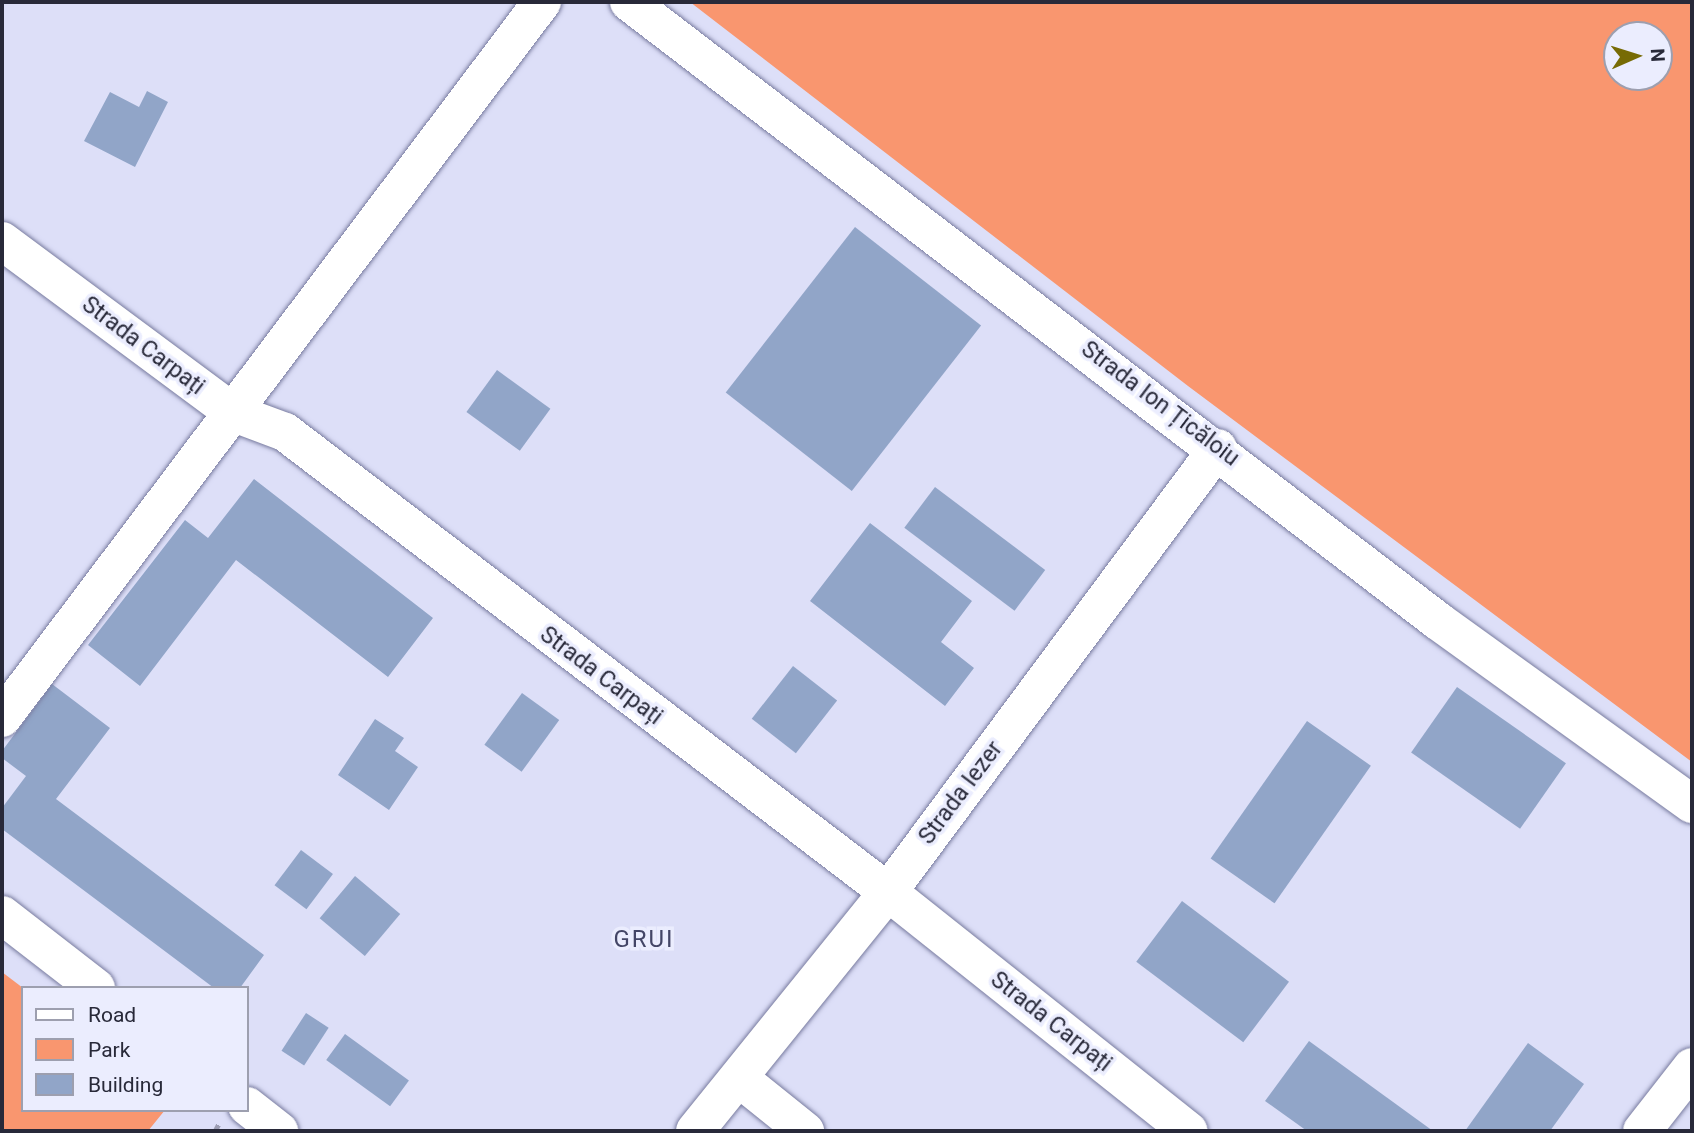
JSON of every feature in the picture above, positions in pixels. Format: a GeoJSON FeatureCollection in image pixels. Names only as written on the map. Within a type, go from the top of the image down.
{"type":"FeatureCollection","features":[{"type":"Feature","properties":{"kind":"street"},"geometry":{"type":"LineString","coordinates":[[2,718],[542,2]]}},
{"type":"Feature","properties":{"kind":"street","name":"Strada Ion Țicăloiu"},"geometry":{"type":"LineString","coordinates":[[629,2],[1218,448],[1438,621],[1692,804]]}},
{"type":"Feature","properties":{"kind":"street","name":"Strada Carpați"},"geometry":{"type":"LineString","coordinates":[[2,241],[234,413],[285,432],[888,892],[1189,1131]]}},
{"type":"Feature","properties":{"kind":"street","name":"Strada Iezer"},"geometry":{"type":"LineString","coordinates":[[695,1131],[888,892],[1218,448]]}},
{"type":"Feature","properties":{"kind":"street"},"geometry":{"type":"LineString","coordinates":[[2,915],[93,986]]}},
{"type":"Feature","properties":{"kind":"street"},"geometry":{"type":"LineString","coordinates":[[1642,1131],[1692,1066]]}},
{"type":"Feature","properties":{"kind":"street"},"geometry":{"type":"LineString","coordinates":[[739,1077],[805,1131]]}},
{"type":"Feature","properties":{"kind":"street"},"geometry":{"type":"LineString","coordinates":[[248,1107],[278,1131]]}},
{"type":"Feature","properties":{"kind":"green space"},"geometry":{"type":"Polygon","coordinates":[[[690,2],[1692,2],[1692,762],[1188,386],[690,2]]]}},
{"type":"Feature","properties":{"kind":"green space"},"geometry":{"type":"Polygon","coordinates":[[[2,972],[21,986],[21,1112],[163,1112],[148,1131],[2,1131],[2,972]]]}},
{"type":"Feature","properties":{"kind":"building"},"geometry":{"type":"Polygon","coordinates":[[[147,91],[168,102],[135,167],[84,141],[110,92],[139,107],[147,91]]]}},
{"type":"Feature","properties":{"kind":"building"},"geometry":{"type":"Polygon","coordinates":[[[855,227],[981,326],[852,491],[726,392],[855,227]]]}},
{"type":"Feature","properties":{"kind":"building"},"geometry":{"type":"Polygon","coordinates":[[[497,370],[550,409],[520,451],[466,412],[497,370]]]}},
{"type":"Feature","properties":{"kind":"building"},"geometry":{"type":"Polygon","coordinates":[[[254,479],[433,618],[388,677],[236,560],[140,686],[88,645],[185,520],[208,538],[254,479]]]}},
{"type":"Feature","properties":{"kind":"building"},"geometry":{"type":"Polygon","coordinates":[[[935,487],[1045,570],[1015,611],[904,528],[935,487]]]}},
{"type":"Feature","properties":{"kind":"building"},"geometry":{"type":"Polygon","coordinates":[[[870,523],[972,601],[941,642],[974,668],[945,706],[810,601],[870,523]]]}},
{"type":"Feature","properties":{"kind":"building"},"geometry":{"type":"Polygon","coordinates":[[[793,666],[837,700],[796,753],[752,719],[793,666]]]}},
{"type":"Feature","properties":{"kind":"building"},"geometry":{"type":"Polygon","coordinates":[[[52,684],[110,728],[56,799],[264,955],[241,986],[211,986],[2,829],[2,808],[26,776],[2,758],[2,751],[52,684]]]}},
{"type":"Feature","properties":{"kind":"building"},"geometry":{"type":"Polygon","coordinates":[[[1457,687],[1566,763],[1520,829],[1411,753],[1457,687]]]}},
{"type":"Feature","properties":{"kind":"building"},"geometry":{"type":"Polygon","coordinates":[[[522,693],[559,720],[522,772],[484,745],[522,693]]]}},
{"type":"Feature","properties":{"kind":"building"},"geometry":{"type":"Polygon","coordinates":[[[375,719],[404,738],[395,751],[418,767],[389,810],[338,775],[375,719]]]}},
{"type":"Feature","properties":{"kind":"building"},"geometry":{"type":"Polygon","coordinates":[[[1307,721],[1371,766],[1275,903],[1211,859],[1307,721]]]}},
{"type":"Feature","properties":{"kind":"building"},"geometry":{"type":"Polygon","coordinates":[[[301,850],[333,874],[306,909],[275,885],[301,850]]]}},
{"type":"Feature","properties":{"kind":"building"},"geometry":{"type":"Polygon","coordinates":[[[355,876],[400,914],[365,956],[320,918],[355,876]]]}},
{"type":"Feature","properties":{"kind":"building"},"geometry":{"type":"Polygon","coordinates":[[[1182,901],[1289,982],[1243,1042],[1136,962],[1182,901]]]}},
{"type":"Feature","properties":{"kind":"building"},"geometry":{"type":"Polygon","coordinates":[[[306,1013],[329,1028],[304,1065],[281,1051],[306,1013]]]}},
{"type":"Feature","properties":{"kind":"building"},"geometry":{"type":"Polygon","coordinates":[[[345,1034],[409,1080],[390,1106],[326,1060],[345,1034]]]}},
{"type":"Feature","properties":{"kind":"building"},"geometry":{"type":"Polygon","coordinates":[[[1309,1041],[1433,1131],[1307,1131],[1265,1101],[1309,1041]]]}},
{"type":"Feature","properties":{"kind":"building"},"geometry":{"type":"Polygon","coordinates":[[[1528,1043],[1584,1084],[1550,1131],[1465,1131],[1528,1043]]]}},
{"type":"Feature","properties":{"kind":"district","name":"GRUI"},"geometry":{"type":"Point","coordinates":[644,940]}}]}
